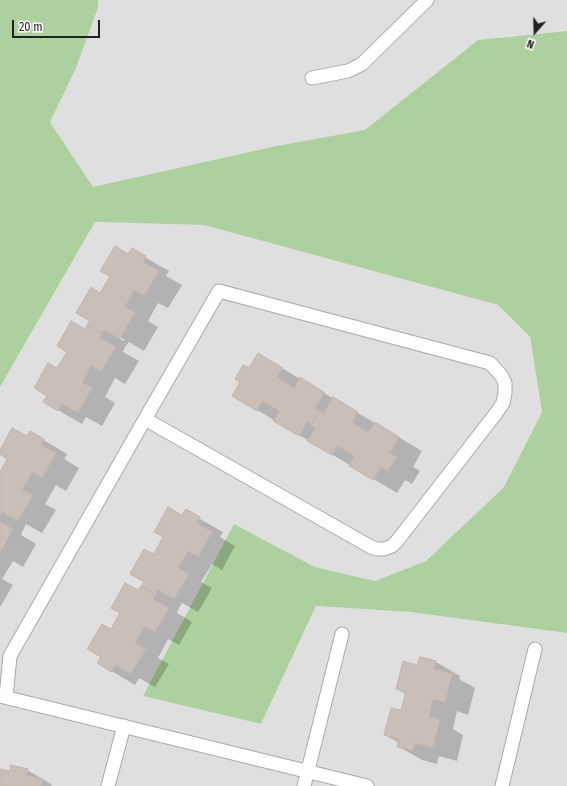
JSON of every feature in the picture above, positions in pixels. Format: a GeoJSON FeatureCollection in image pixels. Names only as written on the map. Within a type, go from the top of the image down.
{"type":"FeatureCollection","features":[{"type":"Feature","properties":{"kind":"lane"},"geometry":{"type":"LineString","coordinates":[[312,78],[348,71],[362,64],[427,0]]}},
{"type":"Feature","properties":{"kind":"lane"},"geometry":{"type":"LineString","coordinates":[[145,419],[371,547],[384,549],[392,546],[397,541],[503,404],[505,383],[502,375],[490,363],[219,291],[145,419],[10,656],[3,696],[367,786]]}},
{"type":"Feature","properties":{"kind":"lane"},"geometry":{"type":"LineString","coordinates":[[304,786],[342,634]]}},
{"type":"Feature","properties":{"kind":"lane"},"geometry":{"type":"LineString","coordinates":[[502,786],[535,649]]}},
{"type":"Feature","properties":{"kind":"lane"},"geometry":{"type":"LineString","coordinates":[[108,786],[124,726]]}},
{"type":"Feature","properties":{"kind":"shaded area"},"geometry":{"type":"Polygon","coordinates":[[[98,0],[567,0],[567,31],[478,40],[366,130],[276,146],[93,188],[50,122],[76,68],[98,8],[98,0]]]}},
{"type":"Feature","properties":{"kind":"shaded area"},"geometry":{"type":"Polygon","coordinates":[[[95,222],[204,225],[498,305],[530,337],[542,412],[504,487],[426,561],[375,581],[315,567],[234,524],[143,696],[261,724],[316,606],[410,612],[567,633],[567,786],[0,786],[0,387],[95,222]]]}},
{"type":"Feature","properties":{"kind":"green space"},"geometry":{"type":"Polygon","coordinates":[[[0,0],[98,0],[98,8],[76,68],[50,122],[93,187],[276,146],[365,130],[478,40],[567,31],[567,633],[410,612],[316,606],[261,724],[143,696],[234,524],[315,567],[375,581],[426,561],[504,487],[542,412],[530,337],[498,305],[204,225],[95,222],[0,387],[0,0]]]}},
{"type":"Feature","properties":{"kind":"building"},"geometry":{"type":"Polygon","coordinates":[[[115,246],[128,254],[132,248],[146,256],[143,262],[159,271],[144,296],[134,290],[125,307],[135,313],[120,338],[104,329],[102,333],[87,325],[90,321],[76,313],[91,287],[100,293],[110,276],[100,271],[115,246]]]}},
{"type":"Feature","properties":{"kind":"building"},"geometry":{"type":"Polygon","coordinates":[[[71,321],[85,329],[87,325],[102,333],[100,338],[116,347],[101,371],[91,366],[82,382],[92,388],[78,413],[62,404],[58,411],[43,402],[47,396],[34,388],[48,363],[57,368],[67,352],[57,346],[71,321]]]}},
{"type":"Feature","properties":{"kind":"building"},"geometry":{"type":"Polygon","coordinates":[[[258,353],[283,368],[277,377],[294,388],[300,377],[325,393],[315,408],[320,411],[311,425],[307,422],[299,436],[273,421],[279,411],[262,401],[257,411],[232,396],[240,382],[235,379],[243,365],[249,368],[258,353]]]}},
{"type":"Feature","properties":{"kind":"building"},"geometry":{"type":"Polygon","coordinates":[[[333,397],[358,412],[352,422],[368,432],[375,422],[399,437],[390,453],[397,457],[388,471],[381,467],[373,480],[349,466],[354,456],[338,446],[332,455],[307,441],[315,428],[311,425],[320,411],[324,413],[333,397]]]}},
{"type":"Feature","properties":{"kind":"building"},"geometry":{"type":"Polygon","coordinates":[[[12,428],[27,436],[30,431],[44,439],[41,445],[56,453],[42,478],[32,472],[22,490],[33,495],[18,521],[2,512],[0,516],[0,472],[7,459],[0,454],[0,450],[12,428]]]}},
{"type":"Feature","properties":{"kind":"building"},"geometry":{"type":"Polygon","coordinates":[[[168,507],[182,515],[186,509],[200,517],[197,523],[212,532],[198,557],[188,551],[178,568],[189,574],[174,599],[158,590],[155,595],[141,586],[144,582],[130,574],[144,549],[154,554],[163,537],[154,532],[168,507]]]}},
{"type":"Feature","properties":{"kind":"building"},"geometry":{"type":"Polygon","coordinates":[[[0,522],[13,529],[0,553],[0,522]]]}},
{"type":"Feature","properties":{"kind":"building"},"geometry":{"type":"Polygon","coordinates":[[[125,583],[138,590],[141,586],[155,595],[153,599],[169,608],[155,632],[144,627],[135,643],[146,649],[131,674],[115,665],[111,672],[97,663],[101,657],[87,649],[102,624],[111,629],[120,613],[111,608],[125,583]]]}},
{"type":"Feature","properties":{"kind":"building"},"geometry":{"type":"Polygon","coordinates":[[[420,657],[436,661],[434,669],[452,674],[445,702],[433,699],[429,717],[440,720],[433,748],[415,743],[413,751],[397,747],[399,739],[384,735],[391,708],[401,710],[406,692],[396,689],[403,661],[417,665],[420,657]]]}},
{"type":"Feature","properties":{"kind":"building"},"geometry":{"type":"Polygon","coordinates":[[[11,765],[28,769],[26,775],[43,779],[41,786],[0,786],[0,769],[10,771],[11,765]]]}}]}
